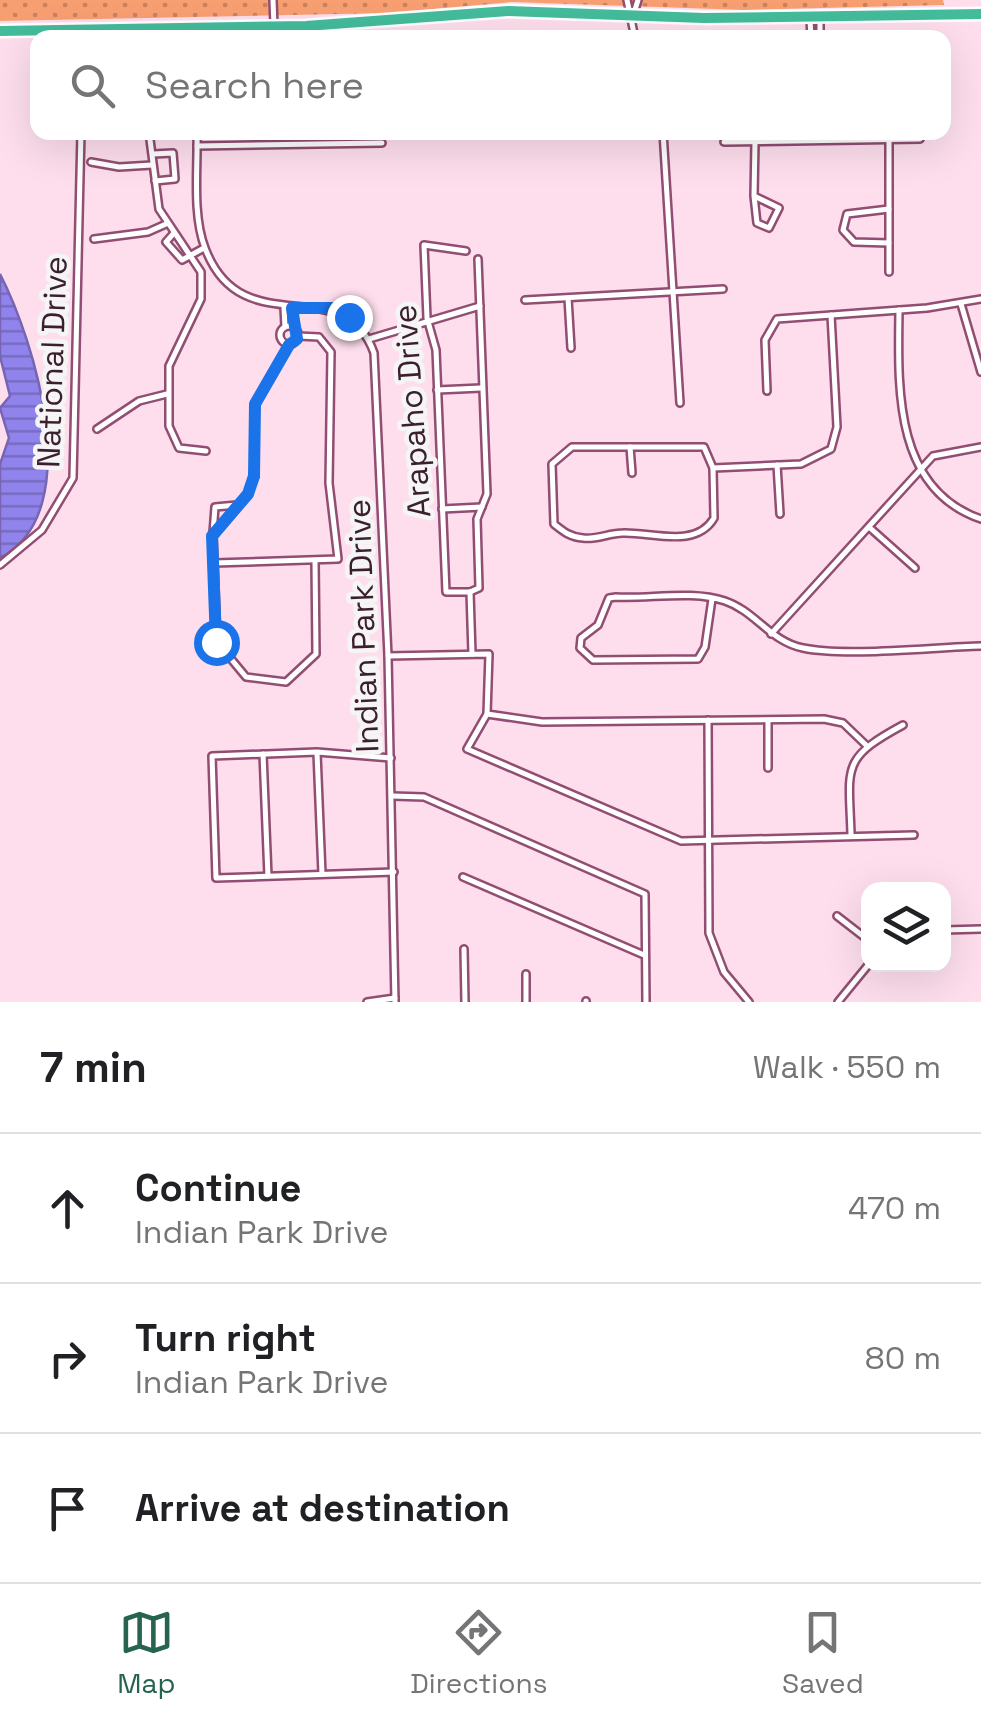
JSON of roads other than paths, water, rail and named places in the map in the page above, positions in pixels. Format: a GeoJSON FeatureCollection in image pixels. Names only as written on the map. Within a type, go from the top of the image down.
{"type":"FeatureCollection","features":[{"type":"Feature","properties":{"kind":"highway"},"geometry":{"type":"LineString","coordinates":[[327,30],[508,11],[633,16],[981,14]]}},
{"type":"Feature","properties":{"kind":"highway"},"geometry":{"type":"LineString","coordinates":[[219,30],[274,26],[297,30]]}},
{"type":"Feature","properties":{"kind":"highway"},"geometry":{"type":"LineString","coordinates":[[0,31],[30,32]]}},
{"type":"Feature","properties":{"kind":"street"},"geometry":{"type":"LineString","coordinates":[[273,0],[274,26]]}},
{"type":"Feature","properties":{"kind":"street"},"geometry":{"type":"LineString","coordinates":[[627,0],[634,30]]}},
{"type":"Feature","properties":{"kind":"street"},"geometry":{"type":"LineString","coordinates":[[633,16],[638,0]]}},
{"type":"Feature","properties":{"kind":"street"},"geometry":{"type":"LineString","coordinates":[[812,30],[815,16]]}},
{"type":"Feature","properties":{"kind":"street"},"geometry":{"type":"LineString","coordinates":[[815,16],[818,30]]}},
{"type":"Feature","properties":{"kind":"street","name":"National Drive"},"geometry":{"type":"LineString","coordinates":[[0,565],[42,530],[72,478],[81,140]]}},
{"type":"Feature","properties":{"kind":"street"},"geometry":{"type":"LineString","coordinates":[[150,140],[166,224],[201,272],[200,299],[168,366],[167,394],[174,441],[179,448],[206,451]]}},
{"type":"Feature","properties":{"kind":"street"},"geometry":{"type":"LineString","coordinates":[[197,140],[204,248],[239,293],[284,308],[332,308],[354,320],[369,339],[427,318],[480,306]]}},
{"type":"Feature","properties":{"kind":"street"},"geometry":{"type":"LineString","coordinates":[[312,140],[312,144]]}},
{"type":"Feature","properties":{"kind":"street"},"geometry":{"type":"LineString","coordinates":[[664,140],[680,403]]}},
{"type":"Feature","properties":{"kind":"street"},"geometry":{"type":"LineString","coordinates":[[724,142],[832,140]]}},
{"type":"Feature","properties":{"kind":"street"},"geometry":{"type":"LineString","coordinates":[[889,140],[889,272]]}},
{"type":"Feature","properties":{"kind":"street"},"geometry":{"type":"LineString","coordinates":[[754,196],[779,208],[769,228],[757,223],[754,196],[755,142]]}},
{"type":"Feature","properties":{"kind":"street"},"geometry":{"type":"LineString","coordinates":[[197,146],[382,143]]}},
{"type":"Feature","properties":{"kind":"street"},"geometry":{"type":"LineString","coordinates":[[152,154],[173,153],[174,179],[155,181]]}},
{"type":"Feature","properties":{"kind":"street"},"geometry":{"type":"LineString","coordinates":[[91,162],[119,167],[153,165]]}},
{"type":"Feature","properties":{"kind":"street"},"geometry":{"type":"LineString","coordinates":[[889,210],[853,210],[847,214],[844,230],[854,242],[889,243]]}},
{"type":"Feature","properties":{"kind":"street"},"geometry":{"type":"LineString","coordinates":[[94,239],[148,232],[166,224]]}},
{"type":"Feature","properties":{"kind":"street"},"geometry":{"type":"LineString","coordinates":[[174,233],[166,242],[182,260],[204,248]]}},
{"type":"Feature","properties":{"kind":"street","name":"Arapaho Drive"},"geometry":{"type":"LineString","coordinates":[[466,251],[424,246],[427,318],[436,350],[446,592],[470,592]]}},
{"type":"Feature","properties":{"kind":"street"},"geometry":{"type":"LineString","coordinates":[[472,654],[470,592],[479,588],[477,519],[487,494],[478,260]]}},
{"type":"Feature","properties":{"kind":"street"},"geometry":{"type":"LineString","coordinates":[[525,300],[723,289]]}},
{"type":"Feature","properties":{"kind":"street"},"geometry":{"type":"LineString","coordinates":[[568,298],[571,348]]}},
{"type":"Feature","properties":{"kind":"street"},"geometry":{"type":"LineString","coordinates":[[767,390],[768,329],[777,320],[981,299]]}},
{"type":"Feature","properties":{"kind":"street"},"geometry":{"type":"LineString","coordinates":[[961,304],[981,372]]}},
{"type":"Feature","properties":{"kind":"street"},"geometry":{"type":"LineString","coordinates":[[212,536],[238,505],[254,476],[255,404],[298,336],[289,327],[284,308]]}},
{"type":"Feature","properties":{"kind":"street"},"geometry":{"type":"LineString","coordinates":[[289,345],[280,339],[289,327],[292,308]]}},
{"type":"Feature","properties":{"kind":"street"},"geometry":{"type":"LineString","coordinates":[[899,310],[903,428],[920,468],[942,497],[981,520]]}},
{"type":"Feature","properties":{"kind":"street"},"geometry":{"type":"LineString","coordinates":[[713,468],[813,462],[831,449],[836,439],[831,315]]}},
{"type":"Feature","properties":{"kind":"street","name":"Indian Park Drive"},"geometry":{"type":"LineString","coordinates":[[214,564],[338,559],[329,483],[331,352],[318,337],[298,336]]}},
{"type":"Feature","properties":{"kind":"street","name":"Indian Park Drive"},"geometry":{"type":"LineString","coordinates":[[369,339],[374,353],[388,656],[395,1000]]}},
{"type":"Feature","properties":{"kind":"street"},"geometry":{"type":"LineString","coordinates":[[437,390],[481,388]]}},
{"type":"Feature","properties":{"kind":"street"},"geometry":{"type":"LineString","coordinates":[[97,429],[139,401],[167,394]]}},
{"type":"Feature","properties":{"kind":"street"},"geometry":{"type":"LineString","coordinates":[[630,447],[632,474]]}},
{"type":"Feature","properties":{"kind":"street"},"geometry":{"type":"LineString","coordinates":[[630,447],[704,448],[713,468],[714,518],[696,534],[627,532],[587,539],[568,535],[554,524],[550,483],[552,464],[559,454],[572,448],[630,447]]}},
{"type":"Feature","properties":{"kind":"street"},"geometry":{"type":"LineString","coordinates":[[771,634],[920,468],[946,450],[981,447]]}},
{"type":"Feature","properties":{"kind":"street"},"geometry":{"type":"LineString","coordinates":[[776,465],[780,514]]}},
{"type":"Feature","properties":{"kind":"street"},"geometry":{"type":"LineString","coordinates":[[212,536],[215,507],[238,505]]}},
{"type":"Feature","properties":{"kind":"street"},"geometry":{"type":"LineString","coordinates":[[442,509],[482,507]]}},
{"type":"Feature","properties":{"kind":"street"},"geometry":{"type":"LineString","coordinates":[[868,527],[915,568]]}},
{"type":"Feature","properties":{"kind":"street","name":"Indian Park Drive"},"geometry":{"type":"LineString","coordinates":[[212,536],[216,642],[246,677],[274,683],[294,678],[316,654],[314,561]]}},
{"type":"Feature","properties":{"kind":"street"},"geometry":{"type":"LineString","coordinates":[[712,599],[705,647],[698,659],[593,660],[585,658],[580,648],[581,638],[598,625],[609,598],[712,599],[735,606],[771,634],[808,650],[981,646]]}},
{"type":"Feature","properties":{"kind":"street"},"geometry":{"type":"LineString","coordinates":[[388,656],[489,654],[487,714],[467,749],[670,838],[709,843],[852,834],[914,835]]}},
{"type":"Feature","properties":{"kind":"street"},"geometry":{"type":"LineString","coordinates":[[487,714],[542,722],[842,723],[866,745]]}},
{"type":"Feature","properties":{"kind":"street"},"geometry":{"type":"LineString","coordinates":[[708,720],[709,933],[719,963],[740,999],[749,1002]]}},
{"type":"Feature","properties":{"kind":"street"},"geometry":{"type":"LineString","coordinates":[[768,720],[768,768]]}},
{"type":"Feature","properties":{"kind":"street"},"geometry":{"type":"LineString","coordinates":[[852,834],[850,776],[854,759],[866,745],[903,725]]}},
{"type":"Feature","properties":{"kind":"street"},"geometry":{"type":"LineString","coordinates":[[316,752],[322,874]]}},
{"type":"Feature","properties":{"kind":"street"},"geometry":{"type":"LineString","coordinates":[[390,758],[316,752],[212,756],[216,878],[394,872]]}},
{"type":"Feature","properties":{"kind":"street"},"geometry":{"type":"LineString","coordinates":[[263,754],[268,876]]}},
{"type":"Feature","properties":{"kind":"street"},"geometry":{"type":"LineString","coordinates":[[392,796],[424,796],[646,894],[646,1002]]}},
{"type":"Feature","properties":{"kind":"street"},"geometry":{"type":"LineString","coordinates":[[464,877],[645,956]]}},
{"type":"Feature","properties":{"kind":"street"},"geometry":{"type":"LineString","coordinates":[[836,916],[861,935]]}},
{"type":"Feature","properties":{"kind":"street"},"geometry":{"type":"LineString","coordinates":[[951,930],[981,930]]}},
{"type":"Feature","properties":{"kind":"street"},"geometry":{"type":"LineString","coordinates":[[464,949],[465,1002]]}},
{"type":"Feature","properties":{"kind":"street"},"geometry":{"type":"LineString","coordinates":[[838,1002],[862,972]]}},
{"type":"Feature","properties":{"kind":"street"},"geometry":{"type":"LineString","coordinates":[[526,974],[526,1002]]}},
{"type":"Feature","properties":{"kind":"street"},"geometry":{"type":"LineString","coordinates":[[368,1002],[395,1000]]}}]}
